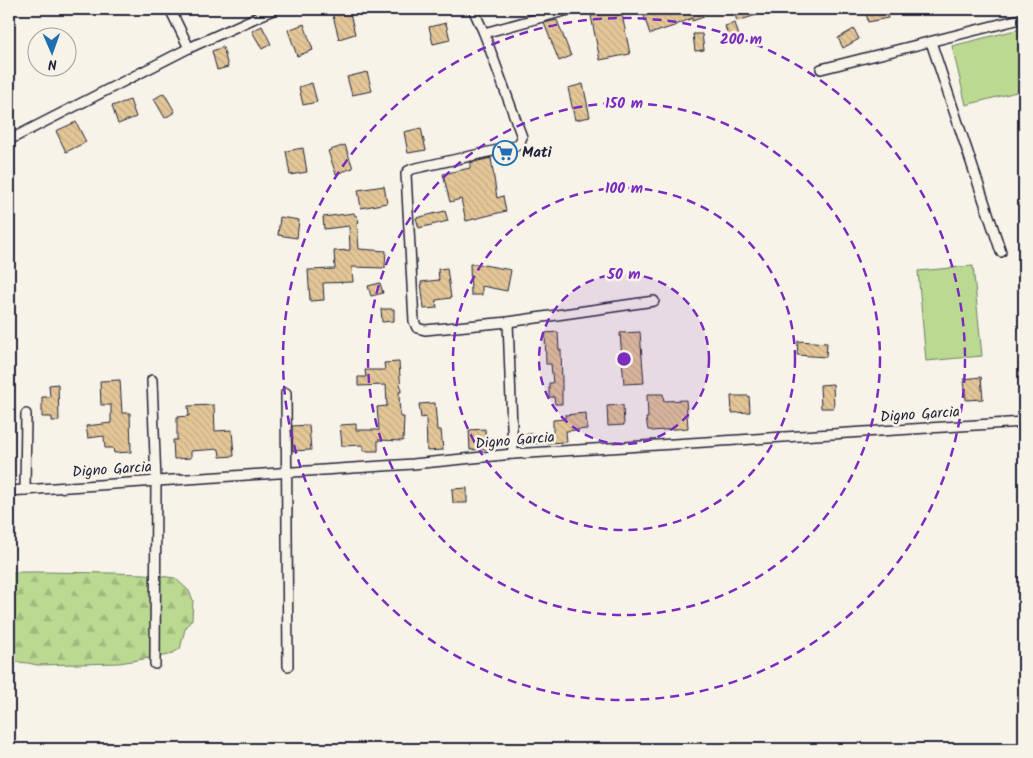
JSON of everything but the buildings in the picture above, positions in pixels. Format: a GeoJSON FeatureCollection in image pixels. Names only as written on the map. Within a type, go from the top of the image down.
{"type":"FeatureCollection","features":[{"type":"Feature","properties":{"kind":"street"},"geometry":{"type":"LineString","coordinates":[[170,9],[190,48]]}},
{"type":"Feature","properties":{"kind":"street"},"geometry":{"type":"LineString","coordinates":[[9,140],[190,48],[275,9]]}},
{"type":"Feature","properties":{"kind":"street"},"geometry":{"type":"LineString","coordinates":[[473,9],[484,33],[522,137],[516,146],[412,169],[406,174],[414,321],[417,328],[425,330],[508,322],[654,301]]}},
{"type":"Feature","properties":{"kind":"street"},"geometry":{"type":"LineString","coordinates":[[484,33],[572,9]]}},
{"type":"Feature","properties":{"kind":"street"},"geometry":{"type":"LineString","coordinates":[[821,69],[1024,18]]}},
{"type":"Feature","properties":{"kind":"street"},"geometry":{"type":"LineString","coordinates":[[931,42],[1001,252]]}},
{"type":"Feature","properties":{"kind":"street"},"geometry":{"type":"LineString","coordinates":[[508,322],[513,454]]}},
{"type":"Feature","properties":{"kind":"street"},"geometry":{"type":"LineString","coordinates":[[152,380],[156,481],[154,664]]}},
{"type":"Feature","properties":{"kind":"street"},"geometry":{"type":"LineString","coordinates":[[286,393],[288,666]]}},
{"type":"Feature","properties":{"kind":"street"},"geometry":{"type":"LineString","coordinates":[[26,414],[26,490]]}},
{"type":"Feature","properties":{"kind":"street","name":"Digno Garcia"},"geometry":{"type":"LineString","coordinates":[[9,491],[413,464],[513,454],[1024,422]]}},
{"type":"Feature","properties":{"kind":"green space"},"geometry":{"type":"Polygon","coordinates":[[[1024,28],[1024,90],[966,105],[952,46],[1024,28]]]}},
{"type":"Feature","properties":{"kind":"green space"},"geometry":{"type":"Polygon","coordinates":[[[973,266],[982,356],[926,361],[918,271],[973,266]]]}},
{"type":"Feature","properties":{"kind":"green space"},"geometry":{"type":"Polygon","coordinates":[[[9,572],[144,574],[175,578],[189,591],[193,600],[192,619],[185,629],[180,649],[169,655],[119,663],[37,665],[9,661],[9,572]]]}},
{"type":"Feature","properties":{"kind":"place","name":"Mati"},"geometry":{"type":"Point","coordinates":[505,153]}}]}
